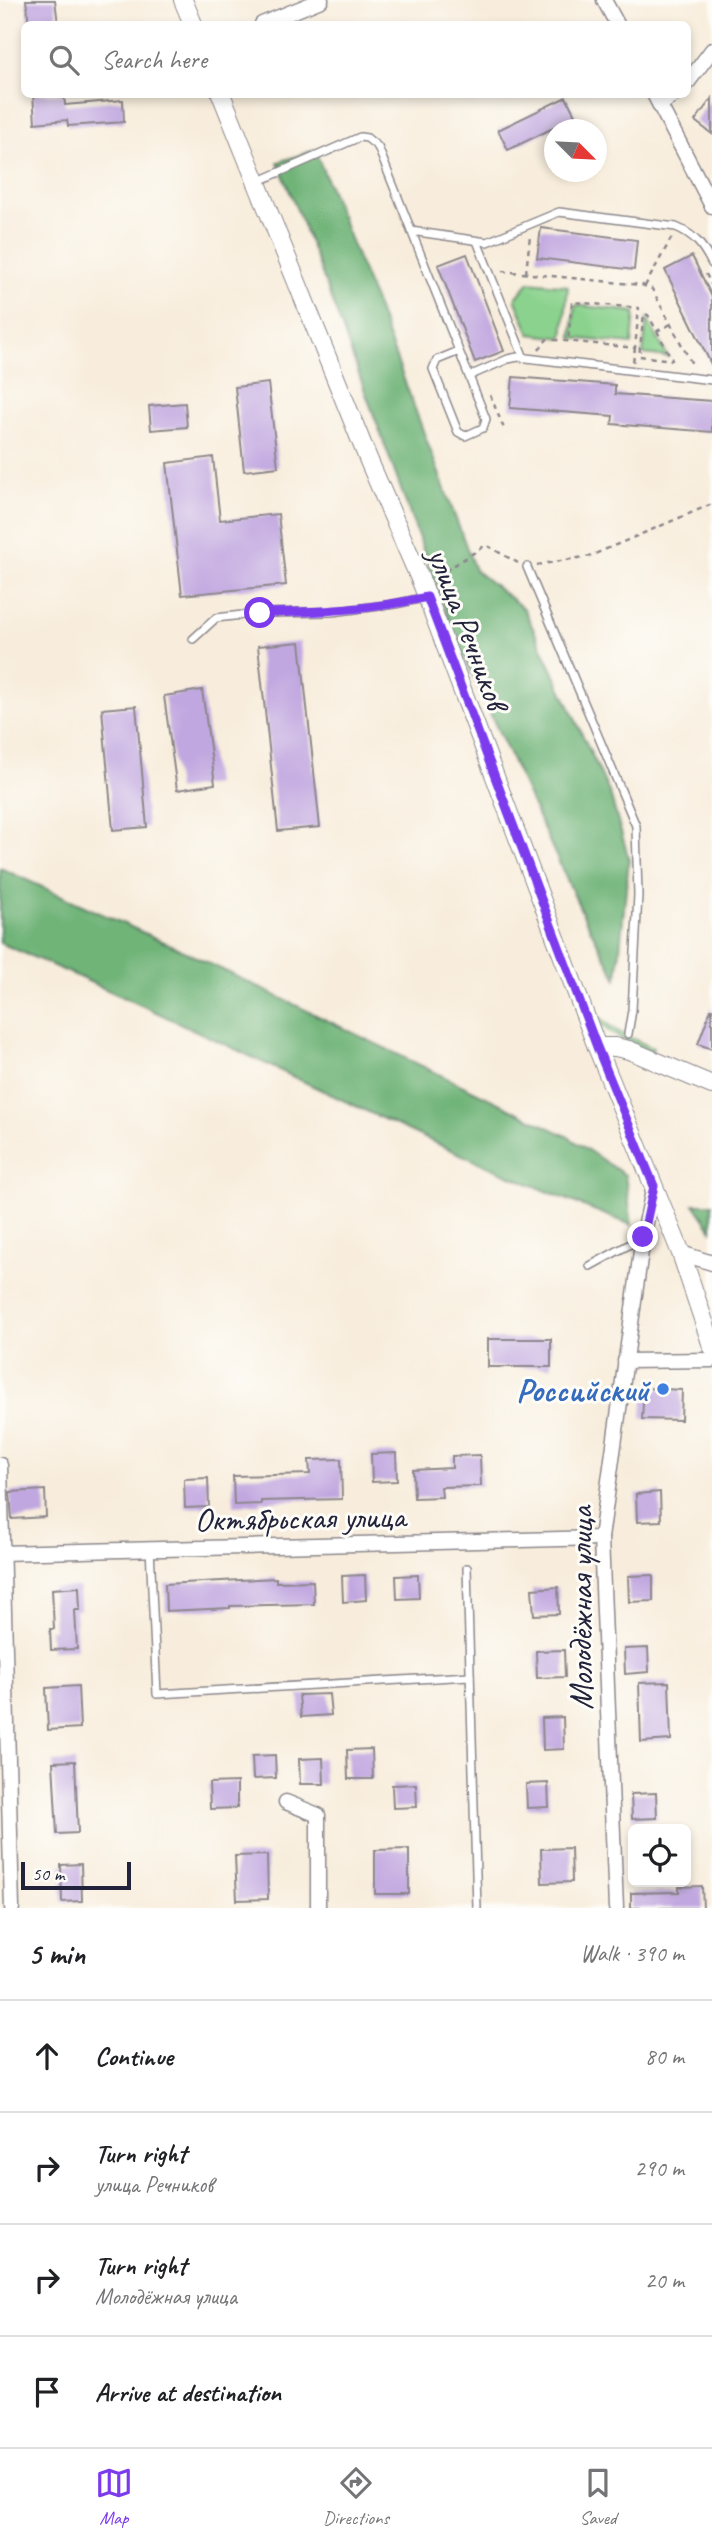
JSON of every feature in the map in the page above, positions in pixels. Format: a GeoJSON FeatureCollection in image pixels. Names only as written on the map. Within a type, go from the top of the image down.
{"type":"FeatureCollection","features":[{"type":"Feature","properties":{"kind":"street"},"geometry":{"type":"LineString","coordinates":[[183,0],[192,21]]}},
{"type":"Feature","properties":{"kind":"street"},"geometry":{"type":"LineString","coordinates":[[269,21],[321,0]]}},
{"type":"Feature","properties":{"kind":"street"},"geometry":{"type":"LineString","coordinates":[[604,0],[615,21]]}},
{"type":"Feature","properties":{"kind":"street"},"geometry":{"type":"LineString","coordinates":[[691,78],[712,50]]}},
{"type":"Feature","properties":{"kind":"street","name":"улица Речников"},"geometry":{"type":"LineString","coordinates":[[223,98],[369,461],[425,591],[597,1047],[681,1253],[712,1346]]}},
{"type":"Feature","properties":{"kind":"street"},"geometry":{"type":"LineString","coordinates":[[657,100],[706,179],[712,206]]}},
{"type":"Feature","properties":{"kind":"street"},"geometry":{"type":"LineString","coordinates":[[597,1047],[629,1050],[712,1085]]}},
{"type":"Feature","properties":{"kind":"street","name":"Молодёжная улица"},"geometry":{"type":"LineString","coordinates":[[616,1908],[601,1538],[643,1237],[654,1186]]}},
{"type":"Feature","properties":{"kind":"street"},"geometry":{"type":"LineString","coordinates":[[681,1253],[712,1262]]}},
{"type":"Feature","properties":{"kind":"street"},"geometry":{"type":"LineString","coordinates":[[625,1360],[712,1360]]}},
{"type":"Feature","properties":{"kind":"street"},"geometry":{"type":"LineString","coordinates":[[0,1465],[12,1908]]}},
{"type":"Feature","properties":{"kind":"street","name":"Октябрьская улица"},"geometry":{"type":"LineString","coordinates":[[1,1553],[601,1538]]}},
{"type":"Feature","properties":{"kind":"street"},"geometry":{"type":"LineString","coordinates":[[286,1802],[318,1815],[318,1908]]}},
{"type":"Feature","properties":{"kind":"lane"},"geometry":{"type":"LineString","coordinates":[[257,182],[360,137],[367,138],[378,147],[411,231],[459,351],[469,376],[486,419],[484,428],[466,436],[458,432],[433,369],[437,359],[459,351]]}},
{"type":"Feature","properties":{"kind":"lane"},"geometry":{"type":"LineString","coordinates":[[411,231],[487,242],[559,212],[676,227],[698,240],[712,264]]}},
{"type":"Feature","properties":{"kind":"lane"},"geometry":{"type":"LineString","coordinates":[[477,241],[524,358]]}},
{"type":"Feature","properties":{"kind":"lane"},"geometry":{"type":"LineString","coordinates":[[469,376],[508,359],[524,358],[712,380]]}},
{"type":"Feature","properties":{"kind":"lane"},"geometry":{"type":"LineString","coordinates":[[527,568],[636,826],[638,895],[632,1010],[628,1034]]}},
{"type":"Feature","properties":{"kind":"lane"},"geometry":{"type":"LineString","coordinates":[[193,639],[216,618],[260,613],[332,612],[396,604],[425,591]]}},
{"type":"Feature","properties":{"kind":"lane"},"geometry":{"type":"LineString","coordinates":[[590,1266],[643,1237]]}},
{"type":"Feature","properties":{"kind":"lane"},"geometry":{"type":"LineString","coordinates":[[150,1548],[157,1694],[470,1676]]}},
{"type":"Feature","properties":{"kind":"lane"},"geometry":{"type":"LineString","coordinates":[[467,1567],[477,1908]]}},
{"type":"Feature","properties":{"kind":"path"},"geometry":{"type":"LineString","coordinates":[[526,273],[530,230]]}},
{"type":"Feature","properties":{"kind":"path"},"geometry":{"type":"LineString","coordinates":[[645,286],[674,234],[667,231]]}},
{"type":"Feature","properties":{"kind":"path"},"geometry":{"type":"LineString","coordinates":[[488,269],[645,286],[652,289],[699,378]]}},
{"type":"Feature","properties":{"kind":"path"},"geometry":{"type":"LineString","coordinates":[[706,274],[712,286]]}},
{"type":"Feature","properties":{"kind":"path"},"geometry":{"type":"LineString","coordinates":[[533,359],[547,339],[635,348],[639,308],[572,302],[568,341]]}},
{"type":"Feature","properties":{"kind":"path"},"geometry":{"type":"LineString","coordinates":[[644,314],[648,315],[657,331],[671,360],[636,356],[644,314]]}},
{"type":"Feature","properties":{"kind":"path"},"geometry":{"type":"LineString","coordinates":[[657,331],[671,324]]}},
{"type":"Feature","properties":{"kind":"path"},"geometry":{"type":"LineString","coordinates":[[487,388],[505,430]]}},
{"type":"Feature","properties":{"kind":"path"},"geometry":{"type":"LineString","coordinates":[[425,591],[486,545],[527,568],[590,556],[712,504]]}},
{"type":"Feature","properties":{"kind":"green space"},"geometry":{"type":"Polygon","coordinates":[[[315,150],[475,570],[524,609],[610,794],[629,859],[617,979],[586,921],[455,637],[320,268],[278,162],[315,150]]]}},
{"type":"Feature","properties":{"kind":"green space"},"geometry":{"type":"Polygon","coordinates":[[[529,282],[568,286],[563,338],[530,334],[515,299],[529,282]]]}},
{"type":"Feature","properties":{"kind":"green space"},"geometry":{"type":"Polygon","coordinates":[[[575,305],[635,312],[632,344],[572,338],[575,305]]]}},
{"type":"Feature","properties":{"kind":"green space"},"geometry":{"type":"Polygon","coordinates":[[[647,319],[668,357],[643,354],[647,319]]]}},
{"type":"Feature","properties":{"kind":"green space"},"geometry":{"type":"Polygon","coordinates":[[[0,868],[173,946],[567,1136],[625,1175],[632,1225],[393,1124],[158,1013],[0,943],[0,868]]]}},
{"type":"Feature","properties":{"kind":"green space"},"geometry":{"type":"Polygon","coordinates":[[[592,1006],[611,1027],[653,1048],[651,1052],[608,1031],[588,1008],[592,1006]]]}},
{"type":"Feature","properties":{"kind":"green space"},"geometry":{"type":"Polygon","coordinates":[[[694,1204],[712,1204],[712,1230],[694,1204]]]}},
{"type":"Feature","properties":{"kind":"building"},"geometry":{"type":"Polygon","coordinates":[[[26,0],[55,0],[58,21],[29,21],[26,0]]]}},
{"type":"Feature","properties":{"kind":"building"},"geometry":{"type":"Polygon","coordinates":[[[33,98],[64,98],[65,105],[123,100],[124,122],[68,126],[67,120],[35,123],[33,98]]]}},
{"type":"Feature","properties":{"kind":"building"},"geometry":{"type":"Polygon","coordinates":[[[566,98],[576,117],[544,119],[544,133],[508,150],[498,130],[566,98]]]}},
{"type":"Feature","properties":{"kind":"building"},"geometry":{"type":"Polygon","coordinates":[[[712,98],[712,134],[695,121],[712,98]]]}},
{"type":"Feature","properties":{"kind":"building"},"geometry":{"type":"Polygon","coordinates":[[[541,228],[637,240],[634,270],[537,258],[541,228]]]}},
{"type":"Feature","properties":{"kind":"building"},"geometry":{"type":"Polygon","coordinates":[[[467,254],[504,351],[475,362],[438,265],[467,254]]]}},
{"type":"Feature","properties":{"kind":"building"},"geometry":{"type":"Polygon","coordinates":[[[692,256],[712,297],[712,366],[665,270],[692,256]]]}},
{"type":"Feature","properties":{"kind":"building"},"geometry":{"type":"Polygon","coordinates":[[[513,377],[615,385],[615,394],[712,401],[712,432],[612,424],[613,416],[510,408],[513,377]]]}},
{"type":"Feature","properties":{"kind":"building"},"geometry":{"type":"Polygon","coordinates":[[[268,383],[278,467],[244,471],[235,387],[268,383]]]}},
{"type":"Feature","properties":{"kind":"building"},"geometry":{"type":"Polygon","coordinates":[[[185,403],[187,427],[151,430],[149,406],[185,403]]]}},
{"type":"Feature","properties":{"kind":"building"},"geometry":{"type":"Polygon","coordinates":[[[213,457],[220,520],[278,514],[286,585],[182,595],[167,463],[213,457]]]}},
{"type":"Feature","properties":{"kind":"building"},"geometry":{"type":"Polygon","coordinates":[[[300,642],[320,827],[278,831],[258,646],[300,642]]]}},
{"type":"Feature","properties":{"kind":"building"},"geometry":{"type":"Polygon","coordinates":[[[202,690],[215,784],[177,790],[164,696],[202,690]]]}},
{"type":"Feature","properties":{"kind":"building"},"geometry":{"type":"Polygon","coordinates":[[[136,706],[147,827],[113,830],[102,709],[136,706]]]}},
{"type":"Feature","properties":{"kind":"building"},"geometry":{"type":"Polygon","coordinates":[[[712,1009],[712,1049],[698,1044],[712,1009]]]}},
{"type":"Feature","properties":{"kind":"building"},"geometry":{"type":"Polygon","coordinates":[[[488,1339],[551,1339],[551,1367],[488,1367],[488,1339]]]}},
{"type":"Feature","properties":{"kind":"building"},"geometry":{"type":"Polygon","coordinates":[[[644,1388],[682,1390],[681,1420],[642,1419],[644,1388]]]}},
{"type":"Feature","properties":{"kind":"building"},"geometry":{"type":"Polygon","coordinates":[[[396,1453],[397,1481],[372,1482],[371,1454],[396,1453]]]}},
{"type":"Feature","properties":{"kind":"building"},"geometry":{"type":"Polygon","coordinates":[[[480,1455],[481,1486],[441,1487],[442,1497],[414,1498],[413,1470],[452,1468],[452,1456],[480,1455]]]}},
{"type":"Feature","properties":{"kind":"building"},"geometry":{"type":"Polygon","coordinates":[[[341,1459],[342,1499],[261,1501],[261,1504],[234,1505],[233,1476],[310,1474],[309,1460],[341,1459]]]}},
{"type":"Feature","properties":{"kind":"building"},"geometry":{"type":"Polygon","coordinates":[[[208,1478],[209,1507],[185,1508],[184,1479],[208,1478]]]}},
{"type":"Feature","properties":{"kind":"building"},"geometry":{"type":"Polygon","coordinates":[[[45,1490],[46,1517],[12,1519],[10,1492],[45,1490]]]}},
{"type":"Feature","properties":{"kind":"building"},"geometry":{"type":"Polygon","coordinates":[[[660,1492],[661,1521],[637,1522],[636,1494],[660,1492]]]}},
{"type":"Feature","properties":{"kind":"building"},"geometry":{"type":"Polygon","coordinates":[[[365,1575],[366,1600],[343,1602],[342,1576],[365,1575]]]}},
{"type":"Feature","properties":{"kind":"building"},"geometry":{"type":"Polygon","coordinates":[[[418,1575],[419,1598],[397,1599],[396,1576],[418,1575]]]}},
{"type":"Feature","properties":{"kind":"building"},"geometry":{"type":"Polygon","coordinates":[[[653,1575],[653,1601],[629,1602],[628,1576],[653,1575]]]}},
{"type":"Feature","properties":{"kind":"building"},"geometry":{"type":"Polygon","coordinates":[[[276,1578],[276,1582],[313,1581],[314,1604],[166,1611],[165,1584],[276,1578]]]}},
{"type":"Feature","properties":{"kind":"building"},"geometry":{"type":"Polygon","coordinates":[[[79,1587],[80,1610],[75,1610],[77,1649],[51,1650],[50,1629],[54,1629],[52,1589],[79,1587]]]}},
{"type":"Feature","properties":{"kind":"building"},"geometry":{"type":"Polygon","coordinates":[[[558,1587],[559,1614],[534,1615],[532,1589],[558,1587]]]}},
{"type":"Feature","properties":{"kind":"building"},"geometry":{"type":"Polygon","coordinates":[[[648,1648],[649,1672],[625,1674],[624,1649],[648,1648]]]}},
{"type":"Feature","properties":{"kind":"building"},"geometry":{"type":"Polygon","coordinates":[[[564,1650],[565,1677],[537,1678],[536,1651],[564,1650]]]}},
{"type":"Feature","properties":{"kind":"building"},"geometry":{"type":"Polygon","coordinates":[[[669,1682],[671,1740],[641,1742],[639,1683],[669,1682]]]}},
{"type":"Feature","properties":{"kind":"building"},"geometry":{"type":"Polygon","coordinates":[[[78,1686],[80,1728],[48,1730],[46,1688],[78,1686]]]}},
{"type":"Feature","properties":{"kind":"building"},"geometry":{"type":"Polygon","coordinates":[[[329,1694],[331,1715],[301,1717],[299,1695],[329,1694]]]}},
{"type":"Feature","properties":{"kind":"building"},"geometry":{"type":"Polygon","coordinates":[[[563,1717],[564,1749],[543,1750],[542,1718],[563,1717]]]}},
{"type":"Feature","properties":{"kind":"building"},"geometry":{"type":"Polygon","coordinates":[[[372,1749],[373,1779],[348,1779],[347,1750],[372,1749]]]}},
{"type":"Feature","properties":{"kind":"building"},"geometry":{"type":"Polygon","coordinates":[[[275,1755],[276,1778],[253,1779],[252,1756],[275,1755]]]}},
{"type":"Feature","properties":{"kind":"building"},"geometry":{"type":"Polygon","coordinates":[[[323,1758],[324,1784],[300,1784],[299,1759],[323,1758]]]}},
{"type":"Feature","properties":{"kind":"building"},"geometry":{"type":"Polygon","coordinates":[[[75,1761],[78,1833],[57,1834],[53,1762],[75,1761]]]}},
{"type":"Feature","properties":{"kind":"building"},"geometry":{"type":"Polygon","coordinates":[[[237,1782],[237,1808],[210,1809],[209,1783],[237,1782]]]}},
{"type":"Feature","properties":{"kind":"building"},"geometry":{"type":"Polygon","coordinates":[[[548,1783],[549,1807],[527,1808],[526,1784],[548,1783]]]}},
{"type":"Feature","properties":{"kind":"building"},"geometry":{"type":"Polygon","coordinates":[[[416,1784],[417,1807],[393,1808],[392,1785],[416,1784]]]}},
{"type":"Feature","properties":{"kind":"building"},"geometry":{"type":"Polygon","coordinates":[[[656,1793],[657,1818],[632,1819],[631,1794],[656,1793]]]}},
{"type":"Feature","properties":{"kind":"building"},"geometry":{"type":"Polygon","coordinates":[[[571,1848],[572,1882],[542,1883],[541,1849],[571,1848]]]}},
{"type":"Feature","properties":{"kind":"building"},"geometry":{"type":"Polygon","coordinates":[[[409,1849],[409,1894],[375,1894],[375,1850],[409,1849]]]}},
{"type":"Feature","properties":{"kind":"building"},"geometry":{"type":"Polygon","coordinates":[[[267,1855],[268,1899],[237,1900],[235,1856],[267,1855]]]}},
{"type":"Feature","properties":{"kind":"building"},"geometry":{"type":"Polygon","coordinates":[[[81,1864],[82,1901],[62,1902],[61,1865],[81,1864]]]}},
{"type":"Feature","properties":{"kind":"building"},"geometry":{"type":"Polygon","coordinates":[[[702,1886],[703,1908],[631,1908],[631,1893],[679,1892],[679,1887],[702,1886]]]}},
{"type":"Feature","properties":{"kind":"place","name":"Российский"},"geometry":{"type":"Point","coordinates":[663,1389]}},
{"type":"Feature","properties":{"kind":"route"},"geometry":{"type":"LineString","coordinates":[[260,613],[332,612],[427,597],[597,1047],[654,1186],[643,1237]]}}]}
